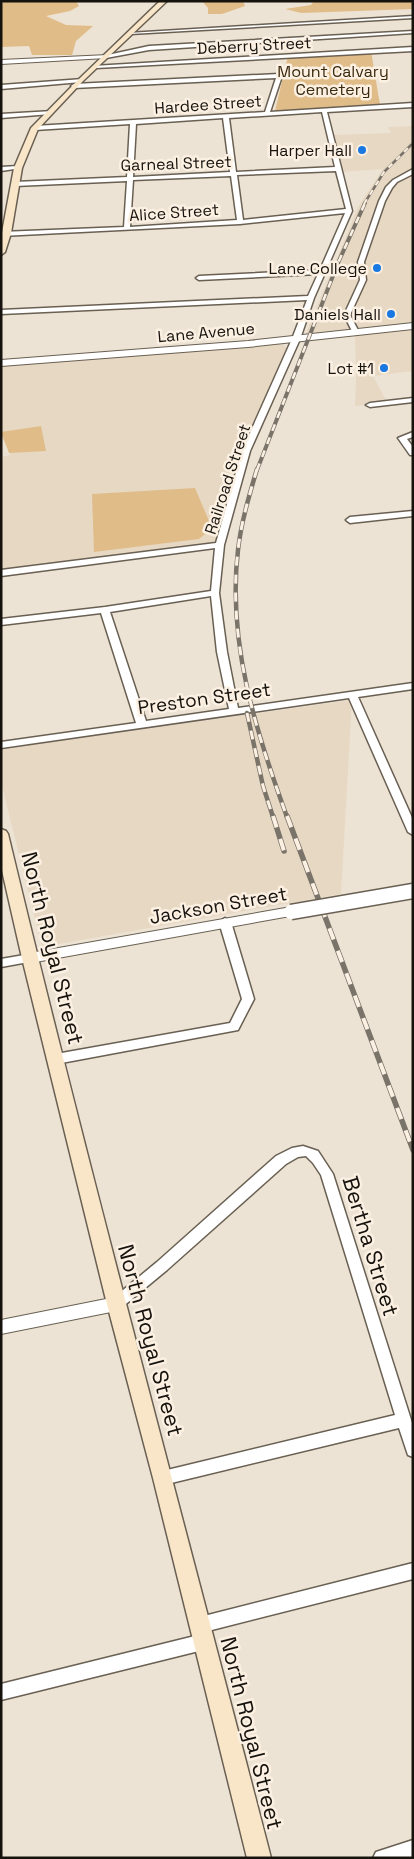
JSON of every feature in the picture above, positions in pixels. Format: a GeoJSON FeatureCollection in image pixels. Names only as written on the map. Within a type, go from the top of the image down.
{"type":"FeatureCollection","features":[{"type":"Feature","properties":{"kind":"main road"},"geometry":{"type":"LineString","coordinates":[[1,252],[18,168],[35,128],[80,80],[164,1]]}},
{"type":"Feature","properties":{"kind":"main road","name":"North Royal Street"},"geometry":{"type":"LineString","coordinates":[[1,834],[4,865],[56,1059],[116,1304],[163,1478],[259,1858]]}},
{"type":"Feature","properties":{"kind":"street"},"geometry":{"type":"LineString","coordinates":[[130,33],[413,17]]}},
{"type":"Feature","properties":{"kind":"street"},"geometry":{"type":"LineString","coordinates":[[1,62],[106,56],[149,48],[413,32]]}},
{"type":"Feature","properties":{"kind":"street","name":"Deberry Street"},"geometry":{"type":"LineString","coordinates":[[96,66],[413,49]]}},
{"type":"Feature","properties":{"kind":"street"},"geometry":{"type":"LineString","coordinates":[[74,86],[279,76],[267,114]]}},
{"type":"Feature","properties":{"kind":"street"},"geometry":{"type":"LineString","coordinates":[[1,87],[80,80]]}},
{"type":"Feature","properties":{"kind":"street","name":"Hardee Street"},"geometry":{"type":"LineString","coordinates":[[35,128],[413,105]]}},
{"type":"Feature","properties":{"kind":"street"},"geometry":{"type":"LineString","coordinates":[[324,111],[349,211]]}},
{"type":"Feature","properties":{"kind":"street"},"geometry":{"type":"LineString","coordinates":[[1,116],[51,112]]}},
{"type":"Feature","properties":{"kind":"street"},"geometry":{"type":"LineString","coordinates":[[226,117],[240,222]]}},
{"type":"Feature","properties":{"kind":"street"},"geometry":{"type":"LineString","coordinates":[[127,229],[133,123]]}},
{"type":"Feature","properties":{"kind":"street"},"geometry":{"type":"LineString","coordinates":[[1,169],[18,168]]}},
{"type":"Feature","properties":{"kind":"street","name":"Garneal Street"},"geometry":{"type":"LineString","coordinates":[[15,184],[337,169]]}},
{"type":"Feature","properties":{"kind":"street"},"geometry":{"type":"LineString","coordinates":[[355,332],[347,315],[363,280],[361,262],[375,219],[389,187],[395,181],[413,171]]}},
{"type":"Feature","properties":{"kind":"street","name":"Alice Street"},"geometry":{"type":"LineString","coordinates":[[4,234],[240,222],[349,211]]}},
{"type":"Feature","properties":{"kind":"street","name":"Railroad Street"},"geometry":{"type":"LineString","coordinates":[[234,711],[222,652],[215,593],[220,545],[246,451],[296,339],[311,298],[349,211]]}},
{"type":"Feature","properties":{"kind":"street"},"geometry":{"type":"LineString","coordinates":[[199,278],[323,272]]}},
{"type":"Feature","properties":{"kind":"street"},"geometry":{"type":"LineString","coordinates":[[1,312],[311,298]]}},
{"type":"Feature","properties":{"kind":"street","name":"Lane Avenue"},"geometry":{"type":"LineString","coordinates":[[1,363],[296,339],[413,326]]}},
{"type":"Feature","properties":{"kind":"street"},"geometry":{"type":"LineString","coordinates":[[370,405],[413,400]]}},
{"type":"Feature","properties":{"kind":"street"},"geometry":{"type":"LineString","coordinates":[[413,434],[402,438],[413,453]]}},
{"type":"Feature","properties":{"kind":"street"},"geometry":{"type":"LineString","coordinates":[[350,520],[413,514]]}},
{"type":"Feature","properties":{"kind":"street"},"geometry":{"type":"LineString","coordinates":[[1,573],[220,545]]}},
{"type":"Feature","properties":{"kind":"street"},"geometry":{"type":"LineString","coordinates":[[1,622],[105,610],[215,593]]}},
{"type":"Feature","properties":{"kind":"street"},"geometry":{"type":"LineString","coordinates":[[105,610],[142,725]]}},
{"type":"Feature","properties":{"kind":"street","name":"Preston Street"},"geometry":{"type":"LineString","coordinates":[[1,745],[413,686]]}},
{"type":"Feature","properties":{"kind":"street"},"geometry":{"type":"LineString","coordinates":[[352,694],[413,832]]}},
{"type":"Feature","properties":{"kind":"street"},"geometry":{"type":"LineString","coordinates":[[401,802],[413,800]]}},
{"type":"Feature","properties":{"kind":"street","name":"Jackson Street"},"geometry":{"type":"LineString","coordinates":[[30,958],[225,922],[413,891]]}},
{"type":"Feature","properties":{"kind":"street"},"geometry":{"type":"LineString","coordinates":[[56,1059],[234,1027],[248,999],[225,922]]}},
{"type":"Feature","properties":{"kind":"street"},"geometry":{"type":"LineString","coordinates":[[1,963],[30,958]]}},
{"type":"Feature","properties":{"kind":"street","name":"Bertha Street"},"geometry":{"type":"LineString","coordinates":[[116,1304],[162,1266],[281,1160],[294,1151],[304,1149],[314,1154],[327,1174],[402,1420],[413,1450]]}},
{"type":"Feature","properties":{"kind":"street"},"geometry":{"type":"LineString","coordinates":[[1,1327],[116,1304]]}},
{"type":"Feature","properties":{"kind":"street"},"geometry":{"type":"LineString","coordinates":[[163,1478],[402,1420]]}},
{"type":"Feature","properties":{"kind":"street"},"geometry":{"type":"LineString","coordinates":[[1,1692],[413,1571]]}},
{"type":"Feature","properties":{"kind":"street"},"geometry":{"type":"LineString","coordinates":[[382,1858],[413,1849]]}},
{"type":"Feature","properties":{"kind":"shaded area","name":"Lane College"},"geometry":{"type":"Polygon","coordinates":[[[413,126],[413,371],[373,376],[387,402],[355,406],[355,336],[352,331],[317,335],[306,333],[358,207],[383,169],[341,172],[333,135],[391,133],[388,127],[413,126]]]}},
{"type":"Feature","properties":{"kind":"shaded area"},"geometry":{"type":"Polygon","coordinates":[[[280,343],[287,349],[241,451],[217,541],[198,546],[1,570],[1,457],[11,455],[1,435],[1,366],[280,343]]]}},
{"type":"Feature","properties":{"kind":"shaded area"},"geometry":{"type":"Polygon","coordinates":[[[352,700],[341,894],[42,947],[1,782],[1,749],[352,700]]]}},
{"type":"Feature","properties":{"kind":"green space"},"geometry":{"type":"Polygon","coordinates":[[[1,1],[76,1],[79,6],[70,11],[46,16],[66,25],[93,26],[76,41],[72,55],[32,55],[29,46],[1,47],[1,1]]]}},
{"type":"Feature","properties":{"kind":"green space"},"geometry":{"type":"Polygon","coordinates":[[[202,1],[243,1],[245,6],[222,14],[208,14],[208,8],[202,1]]]}},
{"type":"Feature","properties":{"kind":"green space"},"geometry":{"type":"Polygon","coordinates":[[[314,1],[413,1],[413,9],[301,13],[285,9],[311,5],[314,1]]]}},
{"type":"Feature","properties":{"kind":"green space","name":"Mount Calvary Cemetery"},"geometry":{"type":"Polygon","coordinates":[[[371,51],[380,105],[275,111],[288,56],[371,51]]]}},
{"type":"Feature","properties":{"kind":"green space"},"geometry":{"type":"Polygon","coordinates":[[[41,426],[46,451],[9,453],[1,432],[41,426]]]}},
{"type":"Feature","properties":{"kind":"green space"},"geometry":{"type":"Polygon","coordinates":[[[195,488],[212,528],[199,539],[94,552],[92,494],[195,488]]]}},
{"type":"Feature","properties":{"kind":"railway"},"geometry":{"type":"LineString","coordinates":[[364,204],[384,172],[413,143]]}},
{"type":"Feature","properties":{"kind":"railway"},"geometry":{"type":"LineString","coordinates":[[257,470],[338,263],[365,203]]}},
{"type":"Feature","properties":{"kind":"railway"},"geometry":{"type":"LineString","coordinates":[[257,469],[239,540],[236,584],[237,619],[240,652],[255,719],[287,817]]}},
{"type":"Feature","properties":{"kind":"railway"},"geometry":{"type":"LineString","coordinates":[[247,713],[263,786],[273,817]]}},
{"type":"Feature","properties":{"kind":"railway"},"geometry":{"type":"LineString","coordinates":[[273,816],[284,851]]}},
{"type":"Feature","properties":{"kind":"railway"},"geometry":{"type":"LineString","coordinates":[[287,816],[413,1150]]}},
{"type":"Feature","properties":{"kind":"place","name":"Harper Hall"},"geometry":{"type":"Point","coordinates":[362,150]}},
{"type":"Feature","properties":{"kind":"place","name":"Lane College"},"geometry":{"type":"Point","coordinates":[377,268]}},
{"type":"Feature","properties":{"kind":"place","name":"Daniels Hall"},"geometry":{"type":"Point","coordinates":[391,314]}},
{"type":"Feature","properties":{"kind":"place","name":"Lot #1"},"geometry":{"type":"Point","coordinates":[384,368]}}]}
